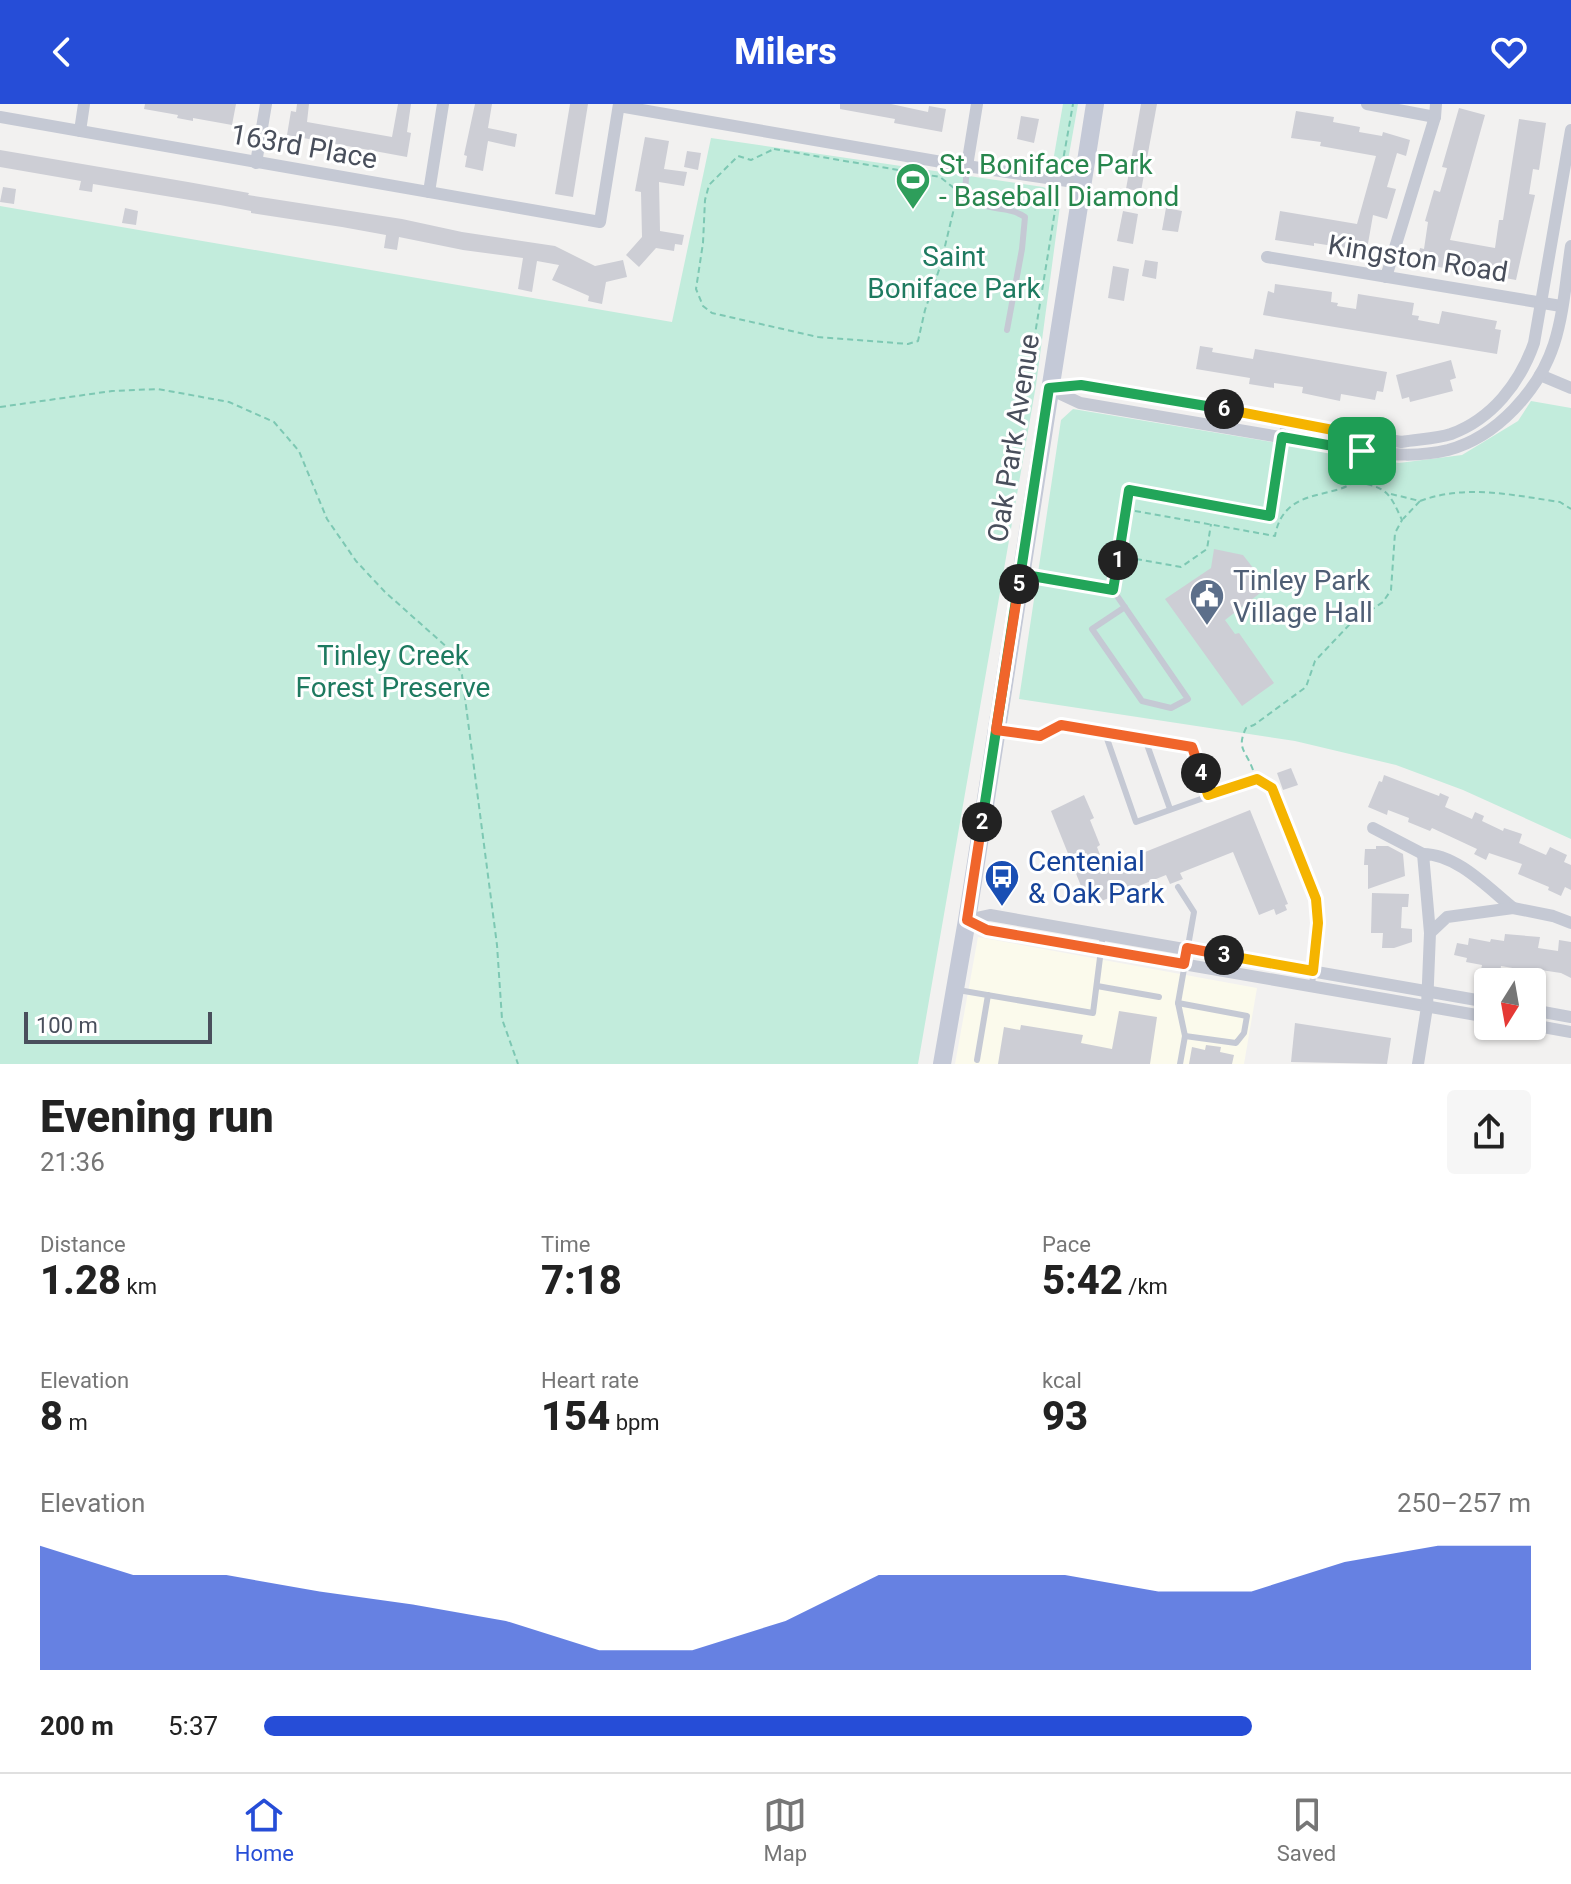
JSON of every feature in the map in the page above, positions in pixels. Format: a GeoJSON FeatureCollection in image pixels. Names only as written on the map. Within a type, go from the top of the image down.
{"type":"FeatureCollection","features":[{"type":"Feature","properties":{"kind":"street"},"geometry":{"type":"LineString","coordinates":[[80,131],[84,104]]}},
{"type":"Feature","properties":{"kind":"street"},"geometry":{"type":"LineString","coordinates":[[256,163],[266,104]]}},
{"type":"Feature","properties":{"kind":"street"},"geometry":{"type":"LineString","coordinates":[[429,192],[443,104]]}},
{"type":"Feature","properties":{"kind":"street"},"geometry":{"type":"LineString","coordinates":[[967,166],[977,104]]}},
{"type":"Feature","properties":{"kind":"street","name":"Oak Park Avenue"},"geometry":{"type":"LineString","coordinates":[[942,1064],[1095,104]]}},
{"type":"Feature","properties":{"kind":"street"},"geometry":{"type":"LineString","coordinates":[[1367,104],[1436,110],[1386,277]]}},
{"type":"Feature","properties":{"kind":"street"},"geometry":{"type":"LineString","coordinates":[[619,105],[1081,183]]}},
{"type":"Feature","properties":{"kind":"street","name":"163rd Place"},"geometry":{"type":"LineString","coordinates":[[0,117],[600,222],[619,105]]}},
{"type":"Feature","properties":{"kind":"street"},"geometry":{"type":"LineString","coordinates":[[1049,388],[1081,385],[1401,442],[1449,435],[1479,421],[1508,393],[1529,358],[1542,303],[1571,130]]}},
{"type":"Feature","properties":{"kind":"street"},"geometry":{"type":"LineString","coordinates":[[1049,388],[1080,403],[1362,451],[1403,456],[1450,449],[1480,435],[1514,411],[1540,375],[1553,345],[1571,246]]}},
{"type":"Feature","properties":{"kind":"street","name":"Kingston Road"},"geometry":{"type":"LineString","coordinates":[[1267,257],[1561,306]]}},
{"type":"Feature","properties":{"kind":"street"},"geometry":{"type":"LineString","coordinates":[[1540,375],[1571,388]]}},
{"type":"Feature","properties":{"kind":"street"},"geometry":{"type":"LineString","coordinates":[[1362,451],[1364,436]]}},
{"type":"Feature","properties":{"kind":"street"},"geometry":{"type":"LineString","coordinates":[[1373,828],[1423,854],[1433,854],[1465,869],[1513,908]]}},
{"type":"Feature","properties":{"kind":"street"},"geometry":{"type":"LineString","coordinates":[[1418,1064],[1427,1007],[1430,933],[1423,854]]}},
{"type":"Feature","properties":{"kind":"street"},"geometry":{"type":"LineString","coordinates":[[1430,933],[1447,917],[1513,908],[1571,923]]}},
{"type":"Feature","properties":{"kind":"street"},"geometry":{"type":"LineString","coordinates":[[967,920],[990,915],[1474,999]]}},
{"type":"Feature","properties":{"kind":"street"},"geometry":{"type":"LineString","coordinates":[[967,920],[987,930],[1474,1015]]}},
{"type":"Feature","properties":{"kind":"street"},"geometry":{"type":"LineString","coordinates":[[1546,1013],[1571,1017]]}},
{"type":"Feature","properties":{"kind":"street"},"geometry":{"type":"LineString","coordinates":[[1546,1028],[1571,1032]]}},
{"type":"Feature","properties":{"kind":"lane"},"geometry":{"type":"LineString","coordinates":[[967,166],[965,191],[975,203],[1025,217],[1007,330]]}},
{"type":"Feature","properties":{"kind":"lane"},"geometry":{"type":"LineString","coordinates":[[1125,607],[1092,629],[1142,701],[1171,708],[1188,699],[1181,688],[1125,607],[1113,590],[1129,490],[1270,516],[1284,420]]}},
{"type":"Feature","properties":{"kind":"lane"},"geometry":{"type":"LineString","coordinates":[[1020,574],[1113,590]]}},
{"type":"Feature","properties":{"kind":"lane"},"geometry":{"type":"LineString","coordinates":[[996,730],[1040,736],[1061,725],[1192,747],[1208,795]]}},
{"type":"Feature","properties":{"kind":"lane"},"geometry":{"type":"LineString","coordinates":[[1105,733],[1136,822],[1257,779],[1272,788],[1316,899],[1318,923],[1312,986]]}},
{"type":"Feature","properties":{"kind":"lane"},"geometry":{"type":"LineString","coordinates":[[1145,739],[1170,809]]}},
{"type":"Feature","properties":{"kind":"lane"},"geometry":{"type":"LineString","coordinates":[[1178,887],[1194,912],[1178,1003],[1185,1036],[1180,1064]]}},
{"type":"Feature","properties":{"kind":"lane"},"geometry":{"type":"LineString","coordinates":[[955,989],[1093,1013],[1103,934]]}},
{"type":"Feature","properties":{"kind":"lane"},"geometry":{"type":"LineString","coordinates":[[1097,986],[1159,997]]}},
{"type":"Feature","properties":{"kind":"lane"},"geometry":{"type":"LineString","coordinates":[[977,1060],[988,995]]}},
{"type":"Feature","properties":{"kind":"lane"},"geometry":{"type":"LineString","coordinates":[[1178,1003],[1247,1016],[1244,1033],[1236,1043],[1185,1036]]}},
{"type":"Feature","properties":{"kind":"path"},"geometry":{"type":"LineString","coordinates":[[1062,167],[1073,104]]}},
{"type":"Feature","properties":{"kind":"path"},"geometry":{"type":"LineString","coordinates":[[774,149],[940,177],[948,181],[954,188],[956,200],[940,267],[925,310],[918,341],[908,344],[818,337],[712,313],[703,306],[696,289],[709,185],[738,156],[751,160],[774,149]]}},
{"type":"Feature","properties":{"kind":"path"},"geometry":{"type":"LineString","coordinates":[[1032,353],[1057,193]]}},
{"type":"Feature","properties":{"kind":"path"},"geometry":{"type":"LineString","coordinates":[[0,407],[112,391],[158,389],[229,402],[274,422],[299,451],[327,519],[356,561],[385,592],[449,649],[462,675],[497,945],[502,1019],[518,1064]]}},
{"type":"Feature","properties":{"kind":"path"},"geometry":{"type":"LineString","coordinates":[[1355,482],[1376,485],[1390,493],[1420,501]]}},
{"type":"Feature","properties":{"kind":"path"},"geometry":{"type":"LineString","coordinates":[[1250,760],[1240,740],[1246,728],[1306,687],[1315,661],[1350,624],[1383,602],[1391,590],[1395,533],[1402,520],[1420,501],[1437,495],[1469,491],[1560,502],[1571,509]]}},
{"type":"Feature","properties":{"kind":"path"},"geometry":{"type":"LineString","coordinates":[[1390,493],[1402,520]]}},
{"type":"Feature","properties":{"kind":"path"},"geometry":{"type":"LineString","coordinates":[[1136,559],[1181,567],[1207,549],[1211,524]]}},
{"type":"Feature","properties":{"kind":"shaded area"},"geometry":{"type":"Polygon","coordinates":[[[978,937],[1257,988],[1244,1064],[955,1064],[978,937]]]}},
{"type":"Feature","properties":{"kind":"green space"},"geometry":{"type":"Polygon","coordinates":[[[1063,104],[1078,104],[1067,166],[1051,173],[1063,104]]]}},
{"type":"Feature","properties":{"kind":"green space","name":"Tinley Creek Forest Preserve"},"geometry":{"type":"Polygon","coordinates":[[[711,138],[1043,187],[1061,198],[1036,385],[918,1064],[0,1064],[0,206],[672,322],[711,138]]]}},
{"type":"Feature","properties":{"kind":"green space"},"geometry":{"type":"Polygon","coordinates":[[[1531,401],[1571,408],[1571,839],[1463,790],[1396,765],[1295,741],[1019,699],[1061,420],[1073,409],[1399,463],[1462,455],[1518,421],[1531,401]]]}},
{"type":"Feature","properties":{"kind":"building"},"geometry":{"type":"Polygon","coordinates":[[[145,104],[236,104],[232,125],[177,118],[178,115],[144,109],[145,104]]]}},
{"type":"Feature","properties":{"kind":"building"},"geometry":{"type":"Polygon","coordinates":[[[297,104],[309,104],[307,122],[392,137],[398,104],[411,104],[407,157],[287,135],[291,111],[296,112],[297,104]]]}},
{"type":"Feature","properties":{"kind":"building"},"geometry":{"type":"Polygon","coordinates":[[[475,104],[492,104],[488,128],[517,134],[515,147],[488,141],[483,171],[465,167],[467,156],[464,155],[475,104]]]}},
{"type":"Feature","properties":{"kind":"building"},"geometry":{"type":"Polygon","coordinates":[[[570,104],[588,104],[573,197],[555,194],[570,104]]]}},
{"type":"Feature","properties":{"kind":"building"},"geometry":{"type":"Polygon","coordinates":[[[840,104],[891,104],[928,112],[929,106],[946,109],[942,132],[840,109],[840,104]]]}},
{"type":"Feature","properties":{"kind":"building"},"geometry":{"type":"Polygon","coordinates":[[[1141,104],[1157,104],[1141,191],[1126,189],[1141,104]]]}},
{"type":"Feature","properties":{"kind":"building"},"geometry":{"type":"Polygon","coordinates":[[[1459,108],[1485,115],[1450,240],[1495,248],[1499,220],[1503,220],[1519,119],[1546,123],[1539,170],[1533,169],[1529,194],[1535,195],[1516,280],[1505,278],[1506,273],[1472,267],[1471,273],[1417,263],[1420,248],[1424,249],[1428,222],[1425,221],[1434,190],[1440,192],[1447,168],[1442,167],[1459,108]]]}},
{"type":"Feature","properties":{"kind":"building"},"geometry":{"type":"Polygon","coordinates":[[[1296,111],[1334,117],[1333,122],[1360,127],[1359,132],[1382,136],[1383,132],[1410,140],[1406,156],[1397,153],[1387,187],[1396,189],[1387,219],[1373,215],[1366,255],[1352,252],[1353,249],[1275,240],[1280,211],[1357,224],[1376,156],[1291,138],[1296,111]]]}},
{"type":"Feature","properties":{"kind":"building"},"geometry":{"type":"Polygon","coordinates":[[[1021,116],[1039,119],[1034,143],[1017,139],[1021,116]]]}},
{"type":"Feature","properties":{"kind":"building"},"geometry":{"type":"Polygon","coordinates":[[[645,137],[669,141],[664,169],[687,172],[684,186],[659,182],[660,231],[684,235],[682,245],[675,244],[674,251],[656,248],[639,267],[626,255],[642,237],[641,192],[635,191],[645,137]]]}},
{"type":"Feature","properties":{"kind":"building"},"geometry":{"type":"Polygon","coordinates":[[[0,150],[555,246],[595,266],[623,260],[627,277],[606,282],[602,304],[588,301],[589,296],[552,280],[559,265],[537,261],[532,292],[518,289],[523,258],[399,237],[397,250],[384,248],[386,235],[93,184],[92,192],[79,190],[81,181],[0,167],[0,150]]]}},
{"type":"Feature","properties":{"kind":"building"},"geometry":{"type":"Polygon","coordinates":[[[687,151],[701,153],[698,170],[684,167],[687,151]]]}},
{"type":"Feature","properties":{"kind":"building"},"geometry":{"type":"Polygon","coordinates":[[[3,187],[16,189],[14,204],[0,202],[3,187]]]}},
{"type":"Feature","properties":{"kind":"building"},"geometry":{"type":"Polygon","coordinates":[[[125,208],[138,211],[136,225],[122,223],[125,208]]]}},
{"type":"Feature","properties":{"kind":"building"},"geometry":{"type":"Polygon","coordinates":[[[1166,208],[1182,211],[1178,232],[1162,230],[1166,208]]]}},
{"type":"Feature","properties":{"kind":"building"},"geometry":{"type":"Polygon","coordinates":[[[1123,211],[1138,214],[1133,244],[1117,241],[1123,211]]]}},
{"type":"Feature","properties":{"kind":"building"},"geometry":{"type":"Polygon","coordinates":[[[1145,260],[1158,262],[1156,279],[1142,276],[1145,260]]]}},
{"type":"Feature","properties":{"kind":"building"},"geometry":{"type":"Polygon","coordinates":[[[1113,266],[1129,269],[1124,301],[1108,298],[1113,266]]]}},
{"type":"Feature","properties":{"kind":"building"},"geometry":{"type":"Polygon","coordinates":[[[1275,284],[1332,292],[1331,302],[1356,309],[1358,294],[1414,303],[1412,315],[1419,316],[1418,320],[1439,324],[1442,311],[1497,321],[1495,329],[1501,330],[1497,354],[1263,315],[1268,291],[1274,293],[1275,284]]]}},
{"type":"Feature","properties":{"kind":"building"},"geometry":{"type":"Polygon","coordinates":[[[1200,346],[1213,348],[1212,352],[1253,359],[1255,349],[1387,372],[1383,392],[1377,391],[1375,400],[1341,394],[1340,401],[1302,393],[1303,387],[1274,383],[1274,388],[1249,384],[1250,378],[1196,369],[1200,346]]]}},
{"type":"Feature","properties":{"kind":"building"},"geometry":{"type":"Polygon","coordinates":[[[1451,360],[1456,378],[1450,380],[1453,391],[1410,402],[1409,397],[1402,399],[1396,375],[1451,360]]]}},
{"type":"Feature","properties":{"kind":"building","name":"Tinley Park Village Hall"},"geometry":{"type":"Polygon","coordinates":[[[1214,549],[1243,555],[1268,587],[1225,620],[1235,634],[1239,633],[1274,683],[1242,706],[1165,599],[1211,568],[1214,549]]]}},
{"type":"Feature","properties":{"kind":"building"},"geometry":{"type":"Polygon","coordinates":[[[1291,768],[1298,785],[1283,790],[1277,773],[1291,768]]]}},
{"type":"Feature","properties":{"kind":"building"},"geometry":{"type":"Polygon","coordinates":[[[1384,775],[1449,797],[1445,807],[1472,819],[1475,812],[1484,816],[1482,821],[1503,831],[1504,828],[1522,834],[1519,843],[1546,855],[1550,847],[1567,855],[1564,862],[1571,865],[1571,890],[1565,887],[1561,896],[1548,890],[1549,887],[1518,874],[1522,864],[1489,853],[1486,860],[1474,854],[1477,849],[1432,828],[1430,831],[1408,822],[1409,818],[1388,810],[1387,815],[1368,807],[1384,775]]]}},
{"type":"Feature","properties":{"kind":"building"},"geometry":{"type":"Polygon","coordinates":[[[1084,795],[1094,818],[1090,820],[1105,868],[1250,810],[1288,904],[1285,905],[1287,910],[1276,915],[1274,909],[1259,915],[1233,852],[1180,873],[1183,879],[1170,884],[1166,875],[1089,906],[1051,811],[1084,795]]]}},
{"type":"Feature","properties":{"kind":"building"},"geometry":{"type":"Polygon","coordinates":[[[1376,846],[1388,846],[1403,854],[1405,876],[1368,889],[1365,849],[1376,849],[1376,846]]]}},
{"type":"Feature","properties":{"kind":"building"},"geometry":{"type":"Polygon","coordinates":[[[1372,893],[1409,894],[1408,907],[1402,907],[1401,928],[1412,929],[1412,942],[1382,948],[1383,933],[1371,933],[1372,893]]]}},
{"type":"Feature","properties":{"kind":"building"},"geometry":{"type":"Polygon","coordinates":[[[1505,934],[1540,937],[1538,948],[1558,951],[1559,940],[1571,942],[1571,978],[1546,971],[1546,968],[1481,968],[1482,965],[1466,962],[1467,958],[1454,955],[1457,943],[1468,945],[1469,938],[1504,941],[1505,934]]]}},
{"type":"Feature","properties":{"kind":"building"},"geometry":{"type":"Polygon","coordinates":[[[1119,1011],[1157,1017],[1150,1064],[998,1064],[1004,1027],[1020,1030],[1021,1025],[1083,1035],[1081,1043],[1112,1049],[1119,1011]]]}},
{"type":"Feature","properties":{"kind":"building"},"geometry":{"type":"Polygon","coordinates":[[[1295,1023],[1391,1038],[1387,1064],[1291,1062],[1295,1023]]]}},
{"type":"Feature","properties":{"kind":"building"},"geometry":{"type":"Polygon","coordinates":[[[1206,1045],[1221,1047],[1220,1052],[1234,1055],[1232,1064],[1189,1064],[1192,1047],[1205,1050],[1206,1045]]]}},
{"type":"Feature","properties":{"kind":"place","name":"St. Boniface Park - Baseball Diamond"},"geometry":{"type":"Point","coordinates":[913,211]}},
{"type":"Feature","properties":{"kind":"place","name":"Tinley Park Village Hall"},"geometry":{"type":"Point","coordinates":[1207,627]}},
{"type":"Feature","properties":{"kind":"place","name":"Centenial & Oak Park"},"geometry":{"type":"Point","coordinates":[1002,908]}},
{"type":"Feature","properties":{"kind":"route"},"geometry":{"type":"LineString","coordinates":[[1362,451],[1282,437],[1270,516],[1129,490],[1113,590],[1020,574],[967,920],[987,930],[1184,964],[1187,948],[1313,971],[1318,923],[1316,899],[1272,788],[1257,779],[1208,795],[1192,747],[1061,725],[1040,736],[996,730],[1020,574],[1049,388],[1081,385],[1364,436],[1362,451]]}},
{"type":"Feature","properties":{"kind":"park label","name":"Saint Boniface Park"},"geometry":{"type":"Point","coordinates":[954,272]}}]}
